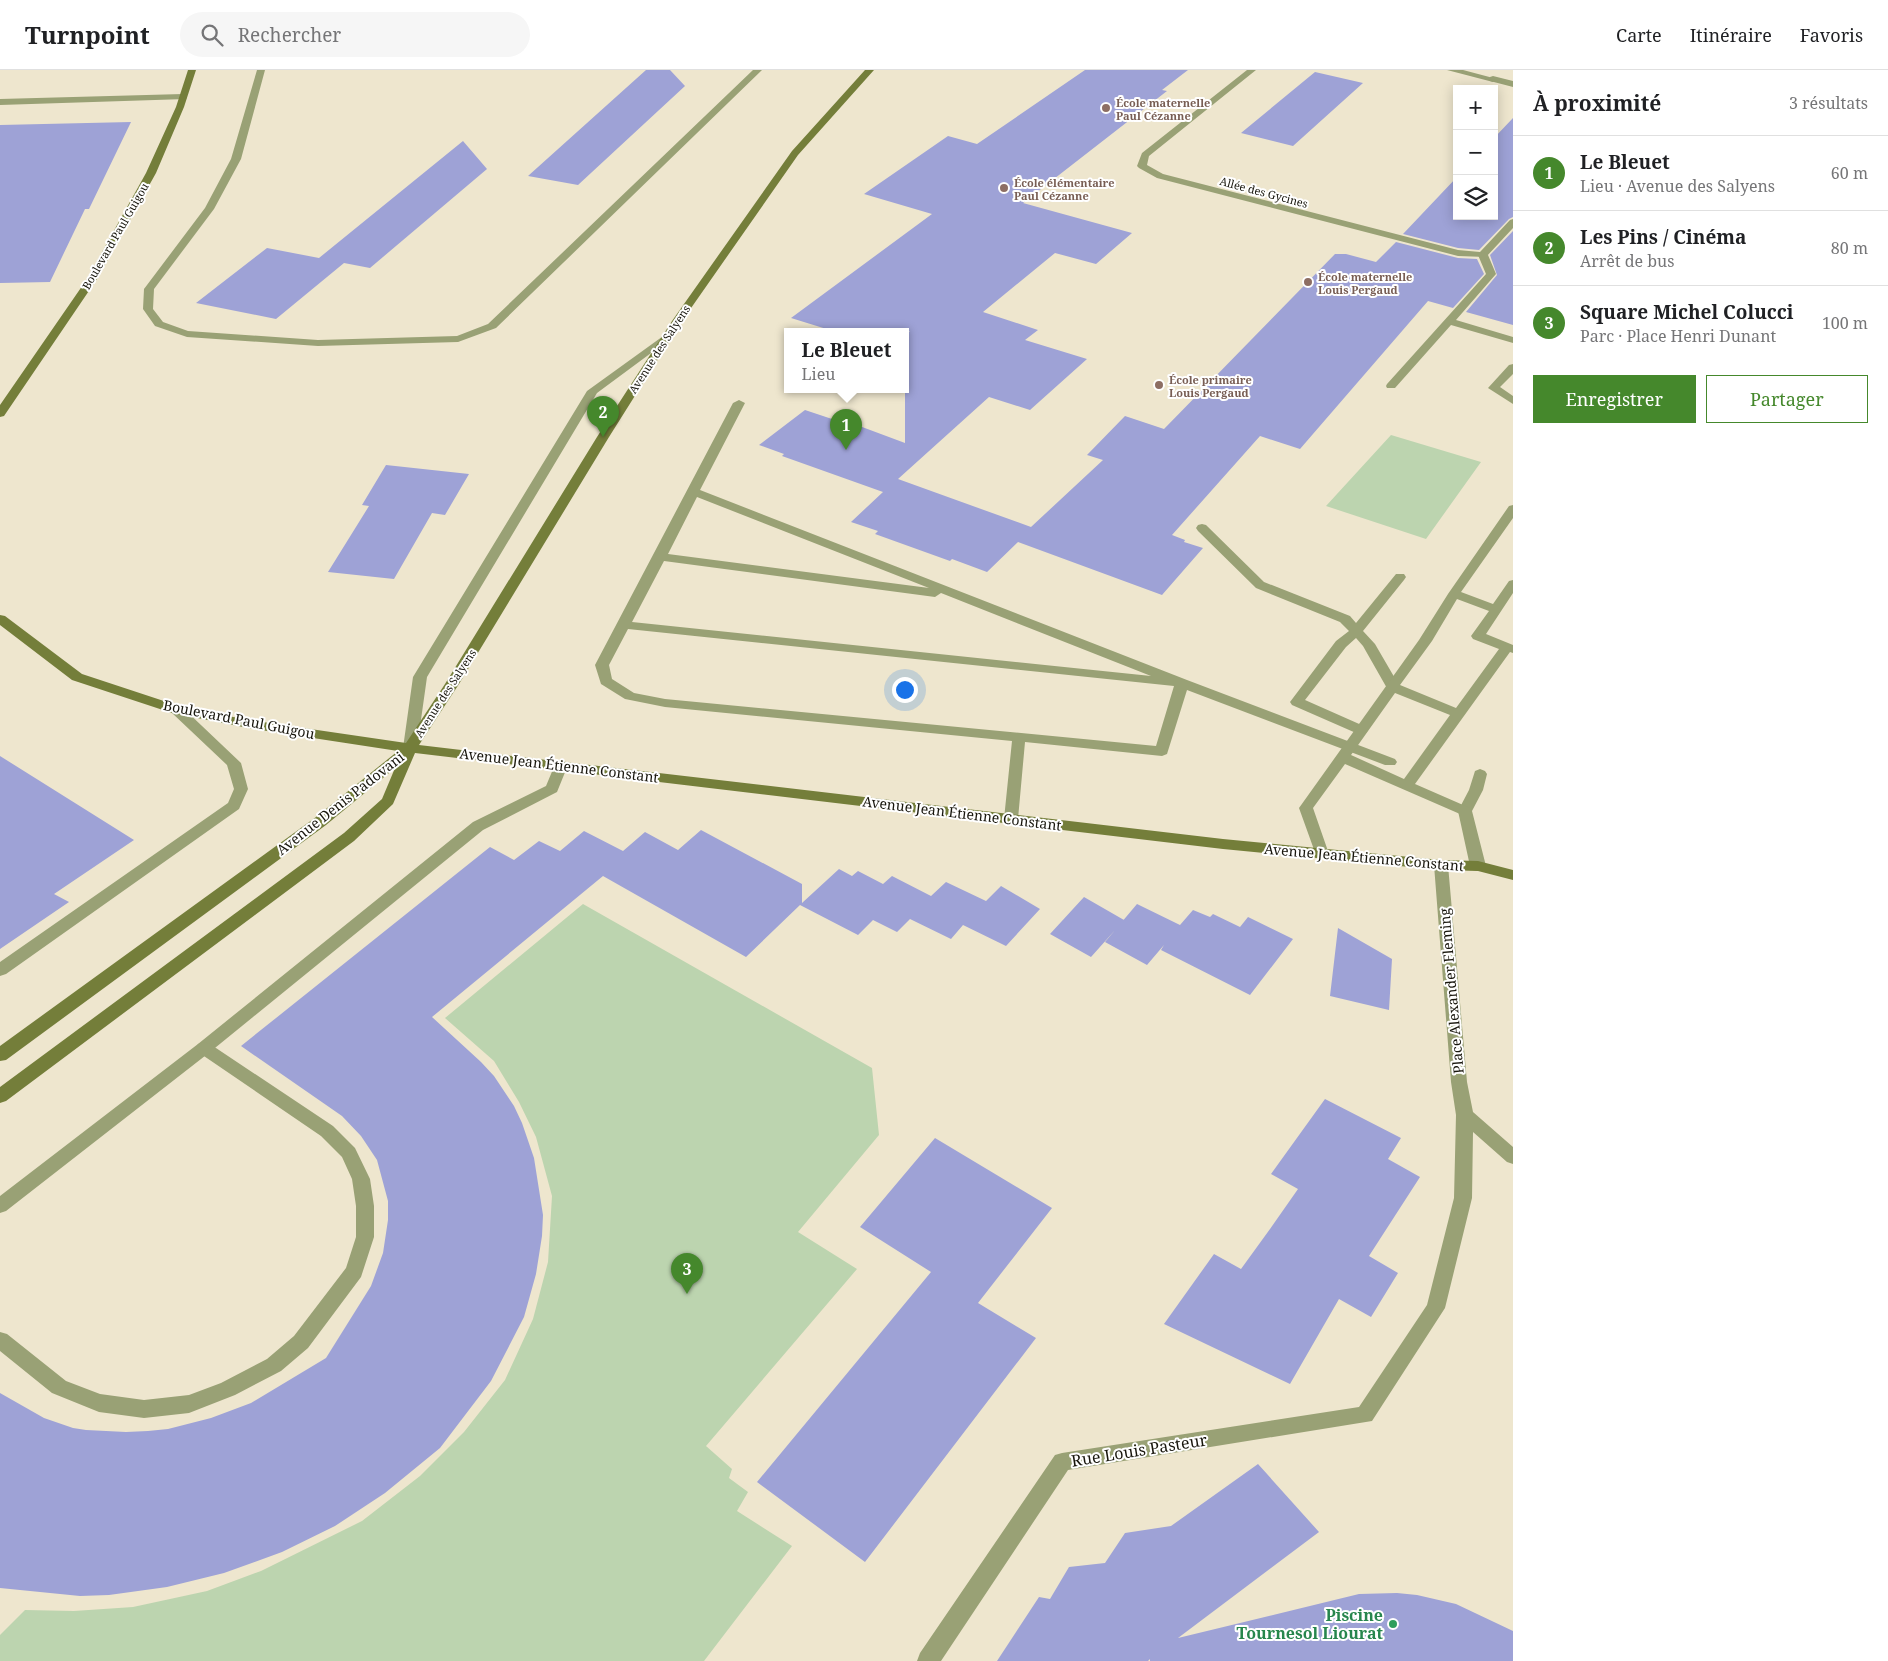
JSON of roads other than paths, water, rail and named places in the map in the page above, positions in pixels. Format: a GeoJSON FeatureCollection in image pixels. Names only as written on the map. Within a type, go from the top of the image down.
{"type":"FeatureCollection","features":[{"type":"Feature","properties":{"kind":"main road","name":"Boulevard Paul Guigou"},"geometry":{"type":"LineString","coordinates":[[0,414],[92,279],[151,173],[183,97],[192,70]]}},
{"type":"Feature","properties":{"kind":"main road","name":"Avenue des Salyens"},"geometry":{"type":"LineString","coordinates":[[410,748],[452,684],[666,337],[795,153],[870,70]]}},
{"type":"Feature","properties":{"kind":"main road","name":"Boulevard Paul Guigou"},"geometry":{"type":"LineString","coordinates":[[0,619],[78,677],[177,710],[248,724],[410,748]]}},
{"type":"Feature","properties":{"kind":"main road","name":"Avenue Jean Étienne Constant"},"geometry":{"type":"LineString","coordinates":[[410,748],[1223,844],[1441,866],[1478,866],[1513,876]]}},
{"type":"Feature","properties":{"kind":"main road","name":"Avenue Denis Padovani"},"geometry":{"type":"LineString","coordinates":[[0,1055],[321,821],[410,748]]}},
{"type":"Feature","properties":{"kind":"main road","name":"Avenue Denis Padovani"},"geometry":{"type":"LineString","coordinates":[[0,1096],[349,837],[388,801],[410,748]]}},
{"type":"Feature","properties":{"kind":"street"},"geometry":{"type":"LineString","coordinates":[[261,70],[236,158],[209,209],[149,289],[148,309],[159,324],[187,334],[318,342],[458,339],[492,326],[758,70]]}},
{"type":"Feature","properties":{"kind":"street","name":"Allée des Gycines"},"geometry":{"type":"LineString","coordinates":[[1252,70],[1145,155],[1142,166],[1160,176],[1296,212],[1458,254],[1483,255]]}},
{"type":"Feature","properties":{"kind":"street"},"geometry":{"type":"LineString","coordinates":[[1451,70],[1513,84]]}},
{"type":"Feature","properties":{"kind":"street"},"geometry":{"type":"LineString","coordinates":[[0,102],[183,97]]}},
{"type":"Feature","properties":{"kind":"street"},"geometry":{"type":"LineString","coordinates":[[1391,386],[1491,274],[1483,255],[1513,222]]}},
{"type":"Feature","properties":{"kind":"street"},"geometry":{"type":"LineString","coordinates":[[1448,321],[1513,340]]}},
{"type":"Feature","properties":{"kind":"street"},"geometry":{"type":"LineString","coordinates":[[410,748],[420,677],[593,391],[666,337]]}},
{"type":"Feature","properties":{"kind":"street"},"geometry":{"type":"LineString","coordinates":[[1513,367],[1494,388],[1513,400]]}},
{"type":"Feature","properties":{"kind":"street"},"geometry":{"type":"LineString","coordinates":[[739,403],[602,665],[606,681],[630,696],[665,703],[1162,751],[1182,683]]}},
{"type":"Feature","properties":{"kind":"street"},"geometry":{"type":"LineString","coordinates":[[692,491],[1182,683],[1390,762]]}},
{"type":"Feature","properties":{"kind":"street"},"geometry":{"type":"LineString","coordinates":[[1322,854],[1306,808],[1425,641],[1454,594],[1513,509]]}},
{"type":"Feature","properties":{"kind":"street"},"geometry":{"type":"LineString","coordinates":[[1202,528],[1260,585],[1345,619],[1368,644],[1393,687],[1459,714]]}},
{"type":"Feature","properties":{"kind":"street"},"geometry":{"type":"LineString","coordinates":[[660,557],[959,596]]}},
{"type":"Feature","properties":{"kind":"street"},"geometry":{"type":"LineString","coordinates":[[1361,730],[1297,702],[1340,644],[1356,631],[1400,576]]}},
{"type":"Feature","properties":{"kind":"street"},"geometry":{"type":"LineString","coordinates":[[1406,785],[1510,648],[1478,636],[1513,584]]}},
{"type":"Feature","properties":{"kind":"street"},"geometry":{"type":"LineString","coordinates":[[1454,594],[1496,609]]}},
{"type":"Feature","properties":{"kind":"street"},"geometry":{"type":"LineString","coordinates":[[624,625],[1182,683]]}},
{"type":"Feature","properties":{"kind":"street"},"geometry":{"type":"LineString","coordinates":[[0,970],[234,806],[241,789],[234,763],[177,710]]}},
{"type":"Feature","properties":{"kind":"street"},"geometry":{"type":"LineString","coordinates":[[1011,819],[1019,737]]}},
{"type":"Feature","properties":{"kind":"street"},"geometry":{"type":"LineString","coordinates":[[1342,757],[1466,811]]}},
{"type":"Feature","properties":{"kind":"street"},"geometry":{"type":"LineString","coordinates":[[0,1206],[204,1048],[478,826],[552,789],[561,766]]}},
{"type":"Feature","properties":{"kind":"street"},"geometry":{"type":"LineString","coordinates":[[1478,866],[1466,811],[1476,790],[1480,774]]}},
{"type":"Feature","properties":{"kind":"street","name":"Place Alexander Fleming"},"geometry":{"type":"LineString","coordinates":[[1364,1415],[1436,1308],[1463,1198],[1465,1115],[1459,1082],[1441,866]]}},
{"type":"Feature","properties":{"kind":"street"},"geometry":{"type":"LineString","coordinates":[[0,1340],[59,1388],[99,1403],[144,1409],[189,1404],[228,1389],[274,1365],[301,1342],[324,1315],[354,1271],[365,1237],[365,1206],[361,1179],[349,1153],[327,1131],[204,1048]]}},
{"type":"Feature","properties":{"kind":"street"},"geometry":{"type":"LineString","coordinates":[[1465,1115],[1513,1157]]}},
{"type":"Feature","properties":{"kind":"street","name":"Rue Louis Pasteur"},"geometry":{"type":"LineString","coordinates":[[928,1661],[1062,1462],[1364,1415]]}},
{"type":"Feature","properties":{"kind":"place","name":"École maternelle Paul Cézanne"},"geometry":{"type":"Point","coordinates":[1106,108]}},
{"type":"Feature","properties":{"kind":"place","name":"École élémentaire Paul Cézanne"},"geometry":{"type":"Point","coordinates":[1004,188]}},
{"type":"Feature","properties":{"kind":"place","name":"École maternelle Louis Pergaud"},"geometry":{"type":"Point","coordinates":[1308,282]}},
{"type":"Feature","properties":{"kind":"place","name":"École primaire Louis Pergaud"},"geometry":{"type":"Point","coordinates":[1159,385]}},
{"type":"Feature","properties":{"kind":"place","name":"Les Pins / Cinéma"},"geometry":{"type":"Point","coordinates":[603,437]}},
{"type":"Feature","properties":{"kind":"place","name":"Le Bleuet"},"geometry":{"type":"Point","coordinates":[846,450]}},
{"type":"Feature","properties":{"kind":"place","name":"Square Michel Colucci"},"geometry":{"type":"Point","coordinates":[687,1294]}},
{"type":"Feature","properties":{"kind":"place","name":"Piscine Tournesol Liourat"},"geometry":{"type":"Point","coordinates":[1393,1624]}}]}
